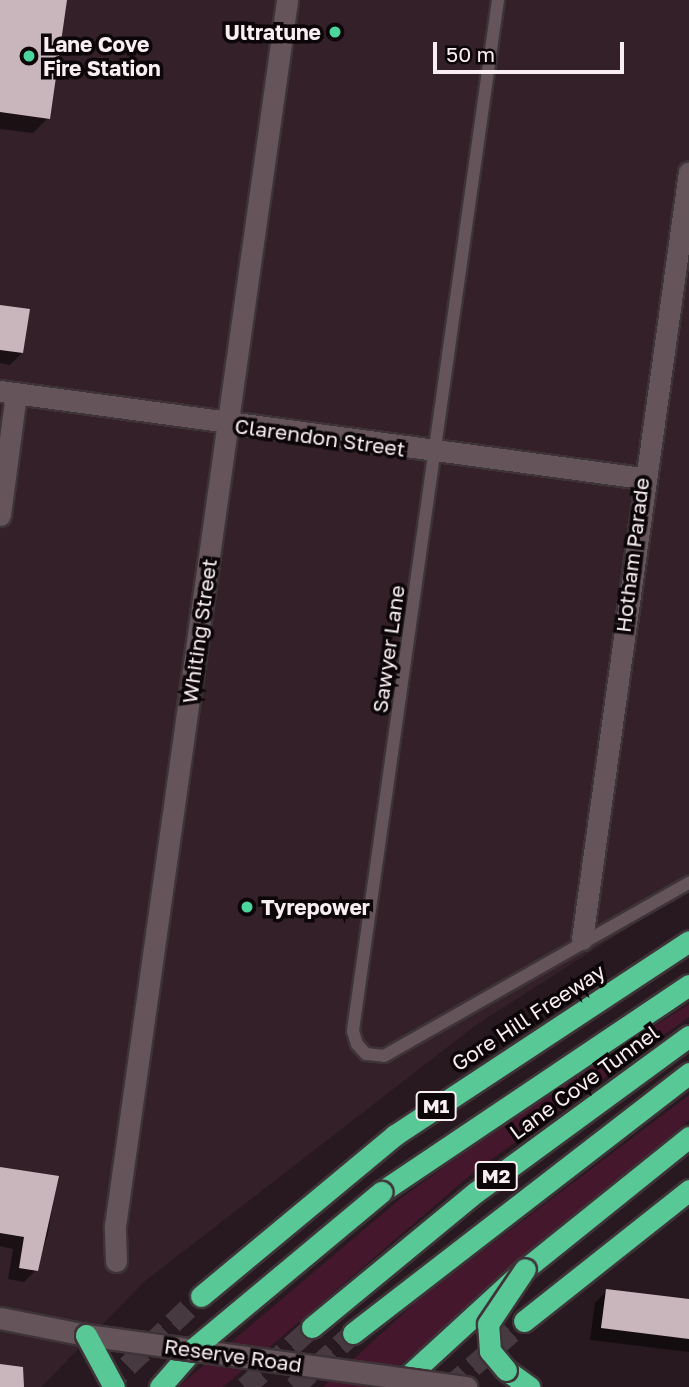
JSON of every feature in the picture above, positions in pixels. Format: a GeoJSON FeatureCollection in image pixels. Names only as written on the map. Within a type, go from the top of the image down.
{"type":"FeatureCollection","features":[{"type":"Feature","properties":{"kind":"highway","name":"Gore Hill Freeway"},"geometry":{"type":"LineString","coordinates":[[201,1296],[395,1135],[689,941]]}},
{"type":"Feature","properties":{"kind":"highway","name":"M2"},"geometry":{"type":"LineString","coordinates":[[194,1348],[381,1192],[689,985]]}},
{"type":"Feature","properties":{"kind":"highway","name":"Lane Cove Tunnel"},"geometry":{"type":"LineString","coordinates":[[312,1327],[476,1192],[689,1037]]}},
{"type":"Feature","properties":{"kind":"highway","name":"M2"},"geometry":{"type":"LineString","coordinates":[[353,1333],[689,1073]]}},
{"type":"Feature","properties":{"kind":"highway"},"geometry":{"type":"LineString","coordinates":[[400,1383],[526,1269],[689,1137]]}},
{"type":"Feature","properties":{"kind":"highway"},"geometry":{"type":"LineString","coordinates":[[524,1321],[689,1190]]}},
{"type":"Feature","properties":{"kind":"highway"},"geometry":{"type":"LineString","coordinates":[[526,1269],[488,1324],[490,1350],[506,1370],[529,1387]]}},
{"type":"Feature","properties":{"kind":"highway"},"geometry":{"type":"LineString","coordinates":[[86,1335],[114,1387]]}},
{"type":"Feature","properties":{"kind":"highway"},"geometry":{"type":"LineString","coordinates":[[160,1387],[194,1348]]}},
{"type":"Feature","properties":{"kind":"street","name":"Whiting Street"},"geometry":{"type":"LineString","coordinates":[[116,1261],[115,1226],[287,0]]}},
{"type":"Feature","properties":{"kind":"street","name":"Hotham Parade"},"geometry":{"type":"LineString","coordinates":[[582,939],[642,478],[684,239],[689,172]]}},
{"type":"Feature","properties":{"kind":"street","name":"Clarendon Street"},"geometry":{"type":"LineString","coordinates":[[8,393],[435,453],[642,478]]}},
{"type":"Feature","properties":{"kind":"street"},"geometry":{"type":"LineString","coordinates":[[0,515],[8,393]]}},
{"type":"Feature","properties":{"kind":"street","name":"Reserve Road"},"geometry":{"type":"LineString","coordinates":[[0,1318],[86,1335],[194,1348],[400,1383],[466,1387]]}},
{"type":"Feature","properties":{"kind":"lane","name":"Sawyer Lane"},"geometry":{"type":"LineString","coordinates":[[498,0],[353,1031],[357,1044],[366,1054],[384,1056],[582,939],[615,929],[689,883]]}},
{"type":"Feature","properties":{"kind":"shaded area"},"geometry":{"type":"Polygon","coordinates":[[[0,0],[689,0],[689,889],[476,1025],[145,1281],[41,1387],[0,1387],[0,0]]]}},
{"type":"Feature","properties":{"kind":"shaded area"},"geometry":{"type":"Polygon","coordinates":[[[689,1004],[689,1017],[474,1172],[223,1387],[178,1387],[400,1199],[534,1102],[689,1004]]]}},
{"type":"Feature","properties":{"kind":"shaded area"},"geometry":{"type":"Polygon","coordinates":[[[689,1095],[689,1120],[374,1387],[323,1387],[419,1299],[689,1095]]]}},
{"type":"Feature","properties":{"kind":"building","name":"Lane Cove Fire Station"},"geometry":{"type":"Polygon","coordinates":[[[0,0],[67,0],[50,119],[0,112],[0,0]]]}},
{"type":"Feature","properties":{"kind":"building"},"geometry":{"type":"Polygon","coordinates":[[[0,305],[30,309],[23,353],[0,350],[0,305]]]}},
{"type":"Feature","properties":{"kind":"building"},"geometry":{"type":"Polygon","coordinates":[[[0,1167],[59,1176],[38,1271],[19,1268],[24,1237],[0,1233],[0,1167]]]}},
{"type":"Feature","properties":{"kind":"building"},"geometry":{"type":"Polygon","coordinates":[[[606,1289],[689,1299],[689,1339],[601,1328],[606,1289]]]}},
{"type":"Feature","properties":{"kind":"building"},"geometry":{"type":"Polygon","coordinates":[[[0,1364],[23,1367],[24,1387],[0,1387],[0,1364]]]}},
{"type":"Feature","properties":{"kind":"tunnel"},"geometry":{"type":"LineString","coordinates":[[105,1387],[201,1296]]}},
{"type":"Feature","properties":{"kind":"tunnel"},"geometry":{"type":"LineString","coordinates":[[449,1387],[524,1321]]}},
{"type":"Feature","properties":{"kind":"tunnel"},"geometry":{"type":"LineString","coordinates":[[245,1387],[312,1327]]}},
{"type":"Feature","properties":{"kind":"tunnel"},"geometry":{"type":"LineString","coordinates":[[294,1387],[353,1333]]}},
{"type":"Feature","properties":{"kind":"place","name":"Ultratune"},"geometry":{"type":"Point","coordinates":[335,32]}},
{"type":"Feature","properties":{"kind":"place","name":"Lane Cove Fire Station"},"geometry":{"type":"Point","coordinates":[29,56]}},
{"type":"Feature","properties":{"kind":"place","name":"Tyrepower"},"geometry":{"type":"Point","coordinates":[247,907]}}]}
